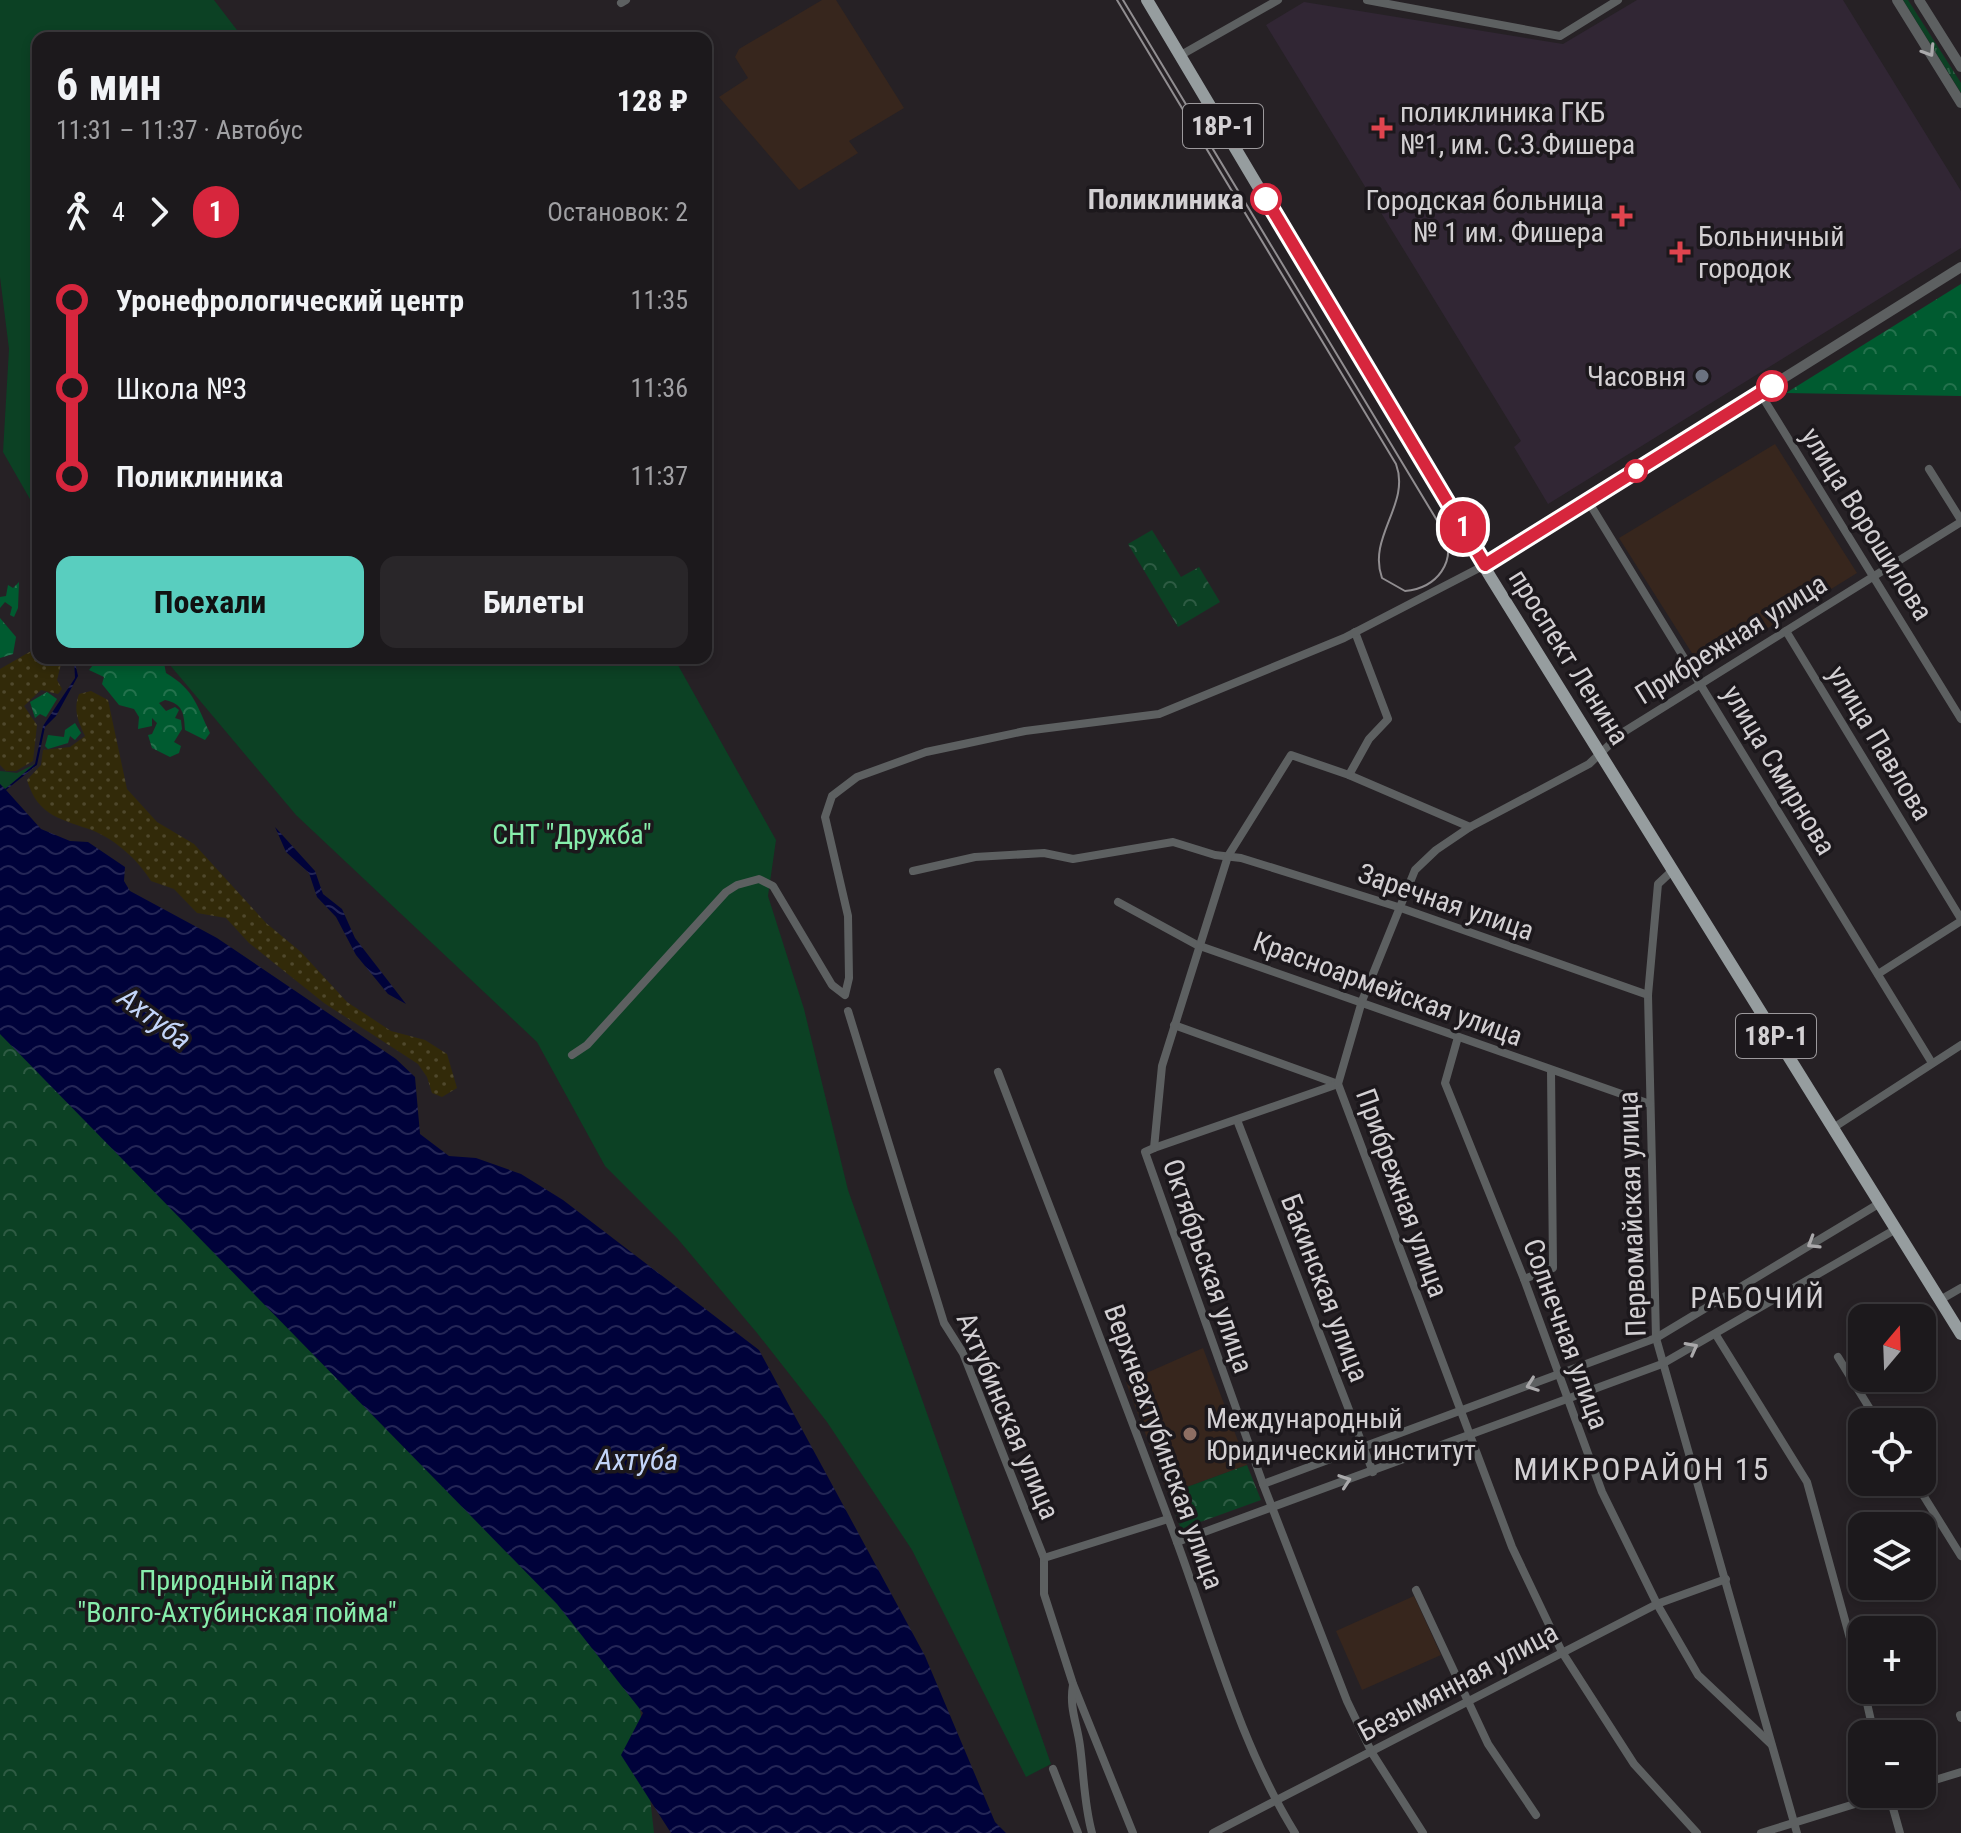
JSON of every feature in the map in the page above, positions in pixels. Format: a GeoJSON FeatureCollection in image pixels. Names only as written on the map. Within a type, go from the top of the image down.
{"type":"FeatureCollection","features":[{"type":"Feature","properties":{"kind":"main road","name":"проспект Ленина"},"geometry":{"type":"LineString","coordinates":[[1147,0],[1485,565],[1961,1334]]}},
{"type":"Feature","properties":{"kind":"street"},"geometry":{"type":"LineString","coordinates":[[1181,55],[1278,0]]}},
{"type":"Feature","properties":{"kind":"street"},"geometry":{"type":"LineString","coordinates":[[1367,0],[1560,36],[1618,0]]}},
{"type":"Feature","properties":{"kind":"street"},"geometry":{"type":"LineString","coordinates":[[1897,0],[1961,103]]}},
{"type":"Feature","properties":{"kind":"street"},"geometry":{"type":"LineString","coordinates":[[1919,0],[1961,67]]}},
{"type":"Feature","properties":{"kind":"street"},"geometry":{"type":"LineString","coordinates":[[572,1055],[587,1045],[726,892],[737,885],[759,879],[773,886],[832,985],[845,995],[849,978],[848,916],[825,817],[832,796],[857,777],[926,752],[1025,731],[1159,714],[1344,638],[1485,565],[1961,267]]}},
{"type":"Feature","properties":{"kind":"street","name":"улица Ворошилова"},"geometry":{"type":"LineString","coordinates":[[1760,393],[1961,719]]}},
{"type":"Feature","properties":{"kind":"street"},"geometry":{"type":"LineString","coordinates":[[1929,469],[1961,521]]}},
{"type":"Feature","properties":{"kind":"street","name":"улица Смирнова"},"geometry":{"type":"LineString","coordinates":[[1588,501],[1932,1063]]}},
{"type":"Feature","properties":{"kind":"street","name":"Прибрежная улица"},"geometry":{"type":"LineString","coordinates":[[1697,1833],[1634,1764],[1562,1652],[1512,1547],[1338,1084],[1362,1001],[1398,907],[1415,870],[1436,850],[1470,827],[1589,764],[1622,733],[1961,521]]}},
{"type":"Feature","properties":{"kind":"street","name":"улица Павлова"},"geometry":{"type":"LineString","coordinates":[[1786,631],[1961,920]]}},
{"type":"Feature","properties":{"kind":"street"},"geometry":{"type":"LineString","coordinates":[[1349,775],[1369,739],[1388,719],[1355,632]]}},
{"type":"Feature","properties":{"kind":"street","name":"Октябрьская улица"},"geometry":{"type":"LineString","coordinates":[[1423,1833],[1372,1753],[1347,1701],[1263,1484],[1145,1152],[1154,1148],[1157,1093],[1174,1025],[1197,945],[1228,856],[1291,755],[1349,775],[1470,827]]}},
{"type":"Feature","properties":{"kind":"street","name":"Заречная улица"},"geometry":{"type":"LineString","coordinates":[[913,871],[975,857],[1044,853],[1073,859],[1173,842],[1398,907],[1648,995]]}},
{"type":"Feature","properties":{"kind":"street","name":"Первомайская улица"},"geometry":{"type":"LineString","coordinates":[[1673,870],[1658,884],[1648,995],[1656,1338],[1797,1833]]}},
{"type":"Feature","properties":{"kind":"street","name":"Красноармейская улица"},"geometry":{"type":"LineString","coordinates":[[1118,902],[1197,945],[1650,1104]]}},
{"type":"Feature","properties":{"kind":"street"},"geometry":{"type":"LineString","coordinates":[[1878,974],[1961,920]]}},
{"type":"Feature","properties":{"kind":"street","name":"Ахтубинская улица"},"geometry":{"type":"LineString","coordinates":[[848,1011],[944,1323],[963,1353],[1044,1558],[1044,1594],[1073,1684],[1133,1833]]}},
{"type":"Feature","properties":{"kind":"street"},"geometry":{"type":"LineString","coordinates":[[1174,1025],[1338,1084]]}},
{"type":"Feature","properties":{"kind":"street","name":"Солнечная улица"},"geometry":{"type":"LineString","coordinates":[[1458,1037],[1445,1083],[1524,1279],[1602,1492],[1657,1604],[1698,1675],[1772,1745]]}},
{"type":"Feature","properties":{"kind":"street"},"geometry":{"type":"LineString","coordinates":[[1833,1128],[1961,1045]]}},
{"type":"Feature","properties":{"kind":"street"},"geometry":{"type":"LineString","coordinates":[[1524,1279],[1553,1268],[1551,1070]]}},
{"type":"Feature","properties":{"kind":"street","name":"Верхнеахтубинская улица"},"geometry":{"type":"LineString","coordinates":[[998,1072],[1177,1542],[1241,1724],[1275,1800],[1295,1833]]}},
{"type":"Feature","properties":{"kind":"street"},"geometry":{"type":"LineString","coordinates":[[1154,1148],[1338,1084]]}},
{"type":"Feature","properties":{"kind":"street","name":"Бакинская улица"},"geometry":{"type":"LineString","coordinates":[[1237,1120],[1373,1472]]}},
{"type":"Feature","properties":{"kind":"street"},"geometry":{"type":"LineString","coordinates":[[1263,1484],[1656,1338],[1880,1203]]}},
{"type":"Feature","properties":{"kind":"street"},"geometry":{"type":"LineString","coordinates":[[1177,1542],[1662,1364],[1896,1229]]}},
{"type":"Feature","properties":{"kind":"street"},"geometry":{"type":"LineString","coordinates":[[1940,1300],[1961,1288]]}},
{"type":"Feature","properties":{"kind":"street"},"geometry":{"type":"LineString","coordinates":[[1716,1335],[1807,1482],[1848,1631]]}},
{"type":"Feature","properties":{"kind":"street"},"geometry":{"type":"LineString","coordinates":[[1838,1357],[1869,1408]]}},
{"type":"Feature","properties":{"kind":"street"},"geometry":{"type":"LineString","coordinates":[[1924,1496],[1961,1556]]}},
{"type":"Feature","properties":{"kind":"street"},"geometry":{"type":"LineString","coordinates":[[1044,1558],[1168,1519]]}},
{"type":"Feature","properties":{"kind":"street","name":"Безымянная улица"},"geometry":{"type":"LineString","coordinates":[[1213,1833],[1657,1604],[1726,1579]]}},
{"type":"Feature","properties":{"kind":"street"},"geometry":{"type":"LineString","coordinates":[[1416,1590],[1466,1703],[1488,1744],[1536,1815]]}},
{"type":"Feature","properties":{"kind":"street"},"geometry":{"type":"LineString","coordinates":[[1073,1684],[1070,1704],[1080,1744],[1085,1810],[1092,1833]]}},
{"type":"Feature","properties":{"kind":"street"},"geometry":{"type":"LineString","coordinates":[[1053,1769],[1078,1833]]}},
{"type":"Feature","properties":{"kind":"street"},"geometry":{"type":"LineString","coordinates":[[1936,1780],[1961,1772]]}},
{"type":"Feature","properties":{"kind":"street"},"geometry":{"type":"LineString","coordinates":[[1761,1833],[1848,1806]]}},
{"type":"Feature","properties":{"kind":"street"},"geometry":{"type":"LineString","coordinates":[[1892,1808],[1900,1833]]}},
{"type":"Feature","properties":{"kind":"shaded area"},"geometry":{"type":"Polygon","coordinates":[[[822,0],[836,0],[904,108],[849,141],[858,153],[799,190],[719,97],[748,78],[735,57],[739,49],[822,0]]]}},
{"type":"Feature","properties":{"kind":"shaded area","name":"Больничный городок"},"geometry":{"type":"Polygon","coordinates":[[[1637,0],[1843,0],[1961,191],[1961,248],[1548,504],[1514,447],[1521,441],[1266,25],[1304,2],[1563,44],[1637,0]]]}},
{"type":"Feature","properties":{"kind":"shaded area"},"geometry":{"type":"Polygon","coordinates":[[[1775,444],[1857,573],[1702,669],[1619,538],[1775,444]]]}},
{"type":"Feature","properties":{"kind":"shaded area"},"geometry":{"type":"Polygon","coordinates":[[[1203,1348],[1247,1465],[1168,1494],[1126,1382],[1203,1348]]]}},
{"type":"Feature","properties":{"kind":"shaded area"},"geometry":{"type":"Polygon","coordinates":[[[1414,1596],[1441,1655],[1362,1690],[1336,1631],[1414,1596]]]}},
{"type":"Feature","properties":{"kind":"green space"},"geometry":{"type":"Polygon","coordinates":[[[0,0],[214,0],[238,32],[32,32],[32,503],[3,452],[9,349],[0,277],[0,0]]]}},
{"type":"Feature","properties":{"kind":"green space"},"geometry":{"type":"Polygon","coordinates":[[[1903,0],[1908,0],[1961,83],[1961,93],[1903,0]]]}},
{"type":"Feature","properties":{"kind":"green space"},"geometry":{"type":"Polygon","coordinates":[[[1961,284],[1961,396],[1786,393],[1961,284]]]}},
{"type":"Feature","properties":{"kind":"green space"},"geometry":{"type":"Polygon","coordinates":[[[1152,530],[1181,577],[1199,567],[1220,602],[1178,627],[1128,544],[1152,530]]]}},
{"type":"Feature","properties":{"kind":"green space"},"geometry":{"type":"Polygon","coordinates":[[[19,582],[18,608],[14,617],[10,615],[12,607],[5,602],[0,608],[0,597],[6,596],[8,585],[13,588],[19,582]]]}},
{"type":"Feature","properties":{"kind":"green space"},"geometry":{"type":"Polygon","coordinates":[[[0,618],[16,637],[13,654],[0,658],[0,618]]]}},
{"type":"Feature","properties":{"kind":"green space"},"geometry":{"type":"Polygon","coordinates":[[[84,664],[164,664],[166,673],[189,693],[210,733],[205,740],[185,730],[181,710],[176,704],[165,700],[159,703],[166,711],[175,707],[179,710],[175,718],[181,720],[182,729],[174,742],[181,746],[179,753],[170,757],[152,748],[148,735],[152,734],[157,723],[152,718],[152,726],[138,729],[139,717],[134,709],[119,705],[102,684],[104,677],[89,670],[93,665],[84,664]]]}},
{"type":"Feature","properties":{"kind":"green space","name":"СНТ \"Дружба\""},"geometry":{"type":"Polygon","coordinates":[[[169,664],[677,664],[776,840],[768,896],[804,1009],[848,1190],[1051,1764],[1026,1777],[912,1550],[827,1422],[677,1238],[605,1166],[537,1042],[296,815],[169,664]]]}},
{"type":"Feature","properties":{"kind":"green space"},"geometry":{"type":"Polygon","coordinates":[[[47,692],[57,699],[46,717],[40,714],[35,718],[30,702],[47,692]]]}},
{"type":"Feature","properties":{"kind":"green space"},"geometry":{"type":"Polygon","coordinates":[[[75,723],[81,733],[75,740],[70,736],[68,743],[48,749],[45,746],[48,735],[64,737],[65,730],[75,723]]]}},
{"type":"Feature","properties":{"kind":"green space"},"geometry":{"type":"Polygon","coordinates":[[[35,764],[5,789],[0,784],[0,771],[17,773],[35,764]]]}},
{"type":"Feature","properties":{"kind":"green space","name":"Природный парк \"Волго-Ахтубинская пойма\""},"geometry":{"type":"Polygon","coordinates":[[[0,1018],[635,1664],[654,1833],[0,1833],[0,1018]]]}},
{"type":"Feature","properties":{"kind":"green space"},"geometry":{"type":"Polygon","coordinates":[[[1247,1465],[1261,1500],[1181,1529],[1168,1494],[1247,1465]]]}},
{"type":"Feature","properties":{"kind":"sand"},"geometry":{"type":"Polygon","coordinates":[[[32,650],[32,664],[61,664],[57,680],[62,689],[58,694],[41,690],[24,706],[37,725],[33,761],[16,771],[6,771],[0,765],[0,669],[32,650]]]}},
{"type":"Feature","properties":{"kind":"sand"},"geometry":{"type":"Polygon","coordinates":[[[91,691],[108,700],[127,789],[157,822],[194,844],[266,923],[301,952],[347,1002],[391,1031],[425,1040],[447,1054],[457,1088],[442,1097],[432,1093],[427,1077],[418,1064],[324,1003],[249,943],[226,918],[197,913],[174,889],[151,881],[133,859],[111,840],[53,815],[38,802],[27,780],[41,765],[43,750],[70,747],[85,736],[76,705],[79,694],[91,691]]]}},
{"type":"Feature","properties":{"kind":"water","name":"Ахтуба"},"geometry":{"type":"Polygon","coordinates":[[[74,664],[78,676],[56,716],[45,727],[37,765],[6,790],[41,829],[70,841],[88,842],[125,867],[124,881],[130,891],[217,938],[396,1059],[415,1077],[420,1134],[449,1156],[476,1158],[521,1174],[563,1200],[759,1350],[925,1656],[995,1822],[1006,1833],[671,1833],[621,1755],[643,1713],[557,1604],[0,1034],[0,784],[5,789],[35,764],[43,726],[75,678],[74,664]]]}},
{"type":"Feature","properties":{"kind":"water"},"geometry":{"type":"Polygon","coordinates":[[[275,827],[315,871],[323,894],[342,909],[355,938],[406,1004],[388,994],[356,955],[336,917],[317,897],[309,873],[286,852],[275,827]]]}},
{"type":"Feature","properties":{"kind":"tram line"},"geometry":{"type":"LineString","coordinates":[[1117,0],[1396,464],[1398,493],[1380,549],[1382,578],[1405,591],[1426,585],[1435,579],[1446,563],[1448,553],[1444,532],[1123,0]]}},
{"type":"Feature","properties":{"kind":"bus line","name":"1"},"geometry":{"type":"LineString","coordinates":[[1266,199],[1485,565],[1772,386]]}},
{"type":"Feature","properties":{"kind":"place","name":"поликлиника ГКБ №1, им. С.З.Фишера"},"geometry":{"type":"Point","coordinates":[1382,128]}},
{"type":"Feature","properties":{"kind":"place","name":"Поликлиника"},"geometry":{"type":"Point","coordinates":[1266,199]}},
{"type":"Feature","properties":{"kind":"place","name":"Городская больница № 1 им. Фишера"},"geometry":{"type":"Point","coordinates":[1622,216]}},
{"type":"Feature","properties":{"kind":"place","name":"Больничный городок"},"geometry":{"type":"Point","coordinates":[1680,252]}},
{"type":"Feature","properties":{"kind":"place","name":"Часовня"},"geometry":{"type":"Point","coordinates":[1702,376]}},
{"type":"Feature","properties":{"kind":"place","name":"Международный Юридический институт"},"geometry":{"type":"Point","coordinates":[1190,1434]}},
{"type":"Feature","properties":{"kind":"district","name":"РАБОЧИЙ"},"geometry":{"type":"Point","coordinates":[1758,1297]}},
{"type":"Feature","properties":{"kind":"district","name":"МИКРОРАЙОН 15"},"geometry":{"type":"Point","coordinates":[1642,1469]}}]}
